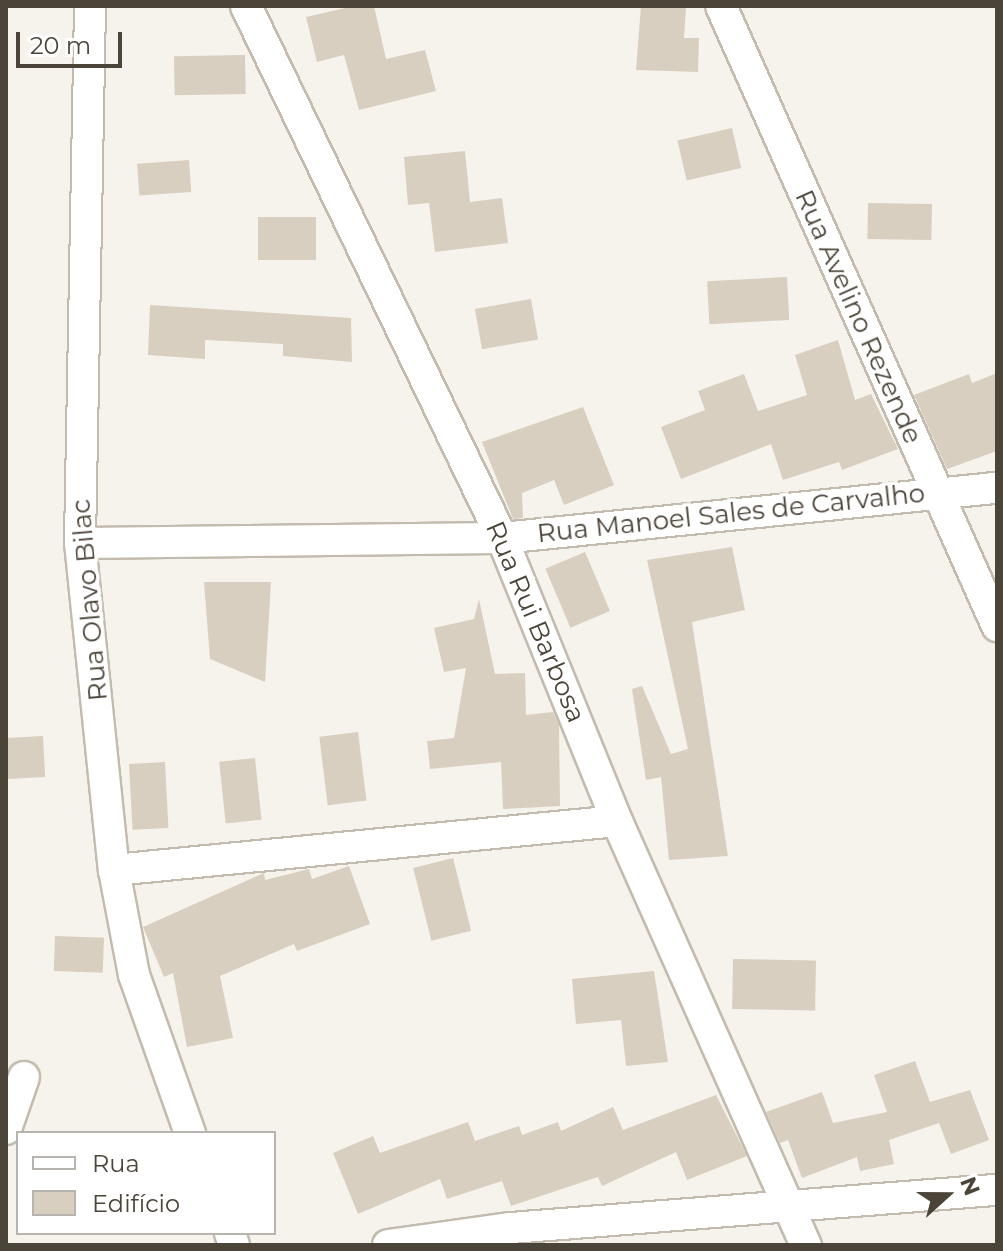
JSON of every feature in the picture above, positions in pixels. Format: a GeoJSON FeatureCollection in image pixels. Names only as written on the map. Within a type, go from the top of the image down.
{"type":"FeatureCollection","features":[{"type":"Feature","properties":{"kind":"street","name":"Rua Olavo Bilac"},"geometry":{"type":"LineString","coordinates":[[90,6],[80,543],[114,870],[134,975],[189,1131]]}},
{"type":"Feature","properties":{"kind":"street","name":"Rua Rui Barbosa"},"geometry":{"type":"LineString","coordinates":[[246,6],[502,538],[617,821],[806,1245]]}},
{"type":"Feature","properties":{"kind":"street","name":"Rua Avelino Rezende"},"geometry":{"type":"LineString","coordinates":[[721,6],[935,493],[997,626]]}},
{"type":"Feature","properties":{"kind":"street","name":"Rua Manoel Sales de Carvalho"},"geometry":{"type":"LineString","coordinates":[[80,543],[502,538],[997,488]]}},
{"type":"Feature","properties":{"kind":"street"},"geometry":{"type":"LineString","coordinates":[[114,870],[617,821]]}},
{"type":"Feature","properties":{"kind":"street"},"geometry":{"type":"LineString","coordinates":[[6,1129],[24,1077]]}},
{"type":"Feature","properties":{"kind":"street"},"geometry":{"type":"LineString","coordinates":[[388,1245],[515,1236],[787,1203],[997,1190]]}},
{"type":"Feature","properties":{"kind":"building"},"geometry":{"type":"Polygon","coordinates":[[[354,6],[374,6],[386,59],[425,50],[436,91],[359,110],[344,55],[317,62],[306,17],[354,6]]]}},
{"type":"Feature","properties":{"kind":"building"},"geometry":{"type":"Polygon","coordinates":[[[641,6],[686,6],[684,38],[699,38],[698,72],[636,70],[641,6]]]}},
{"type":"Feature","properties":{"kind":"building"},"geometry":{"type":"Polygon","coordinates":[[[245,55],[246,94],[175,95],[174,56],[245,55]]]}},
{"type":"Feature","properties":{"kind":"building"},"geometry":{"type":"Polygon","coordinates":[[[732,128],[741,168],[687,181],[677,141],[732,128]]]}},
{"type":"Feature","properties":{"kind":"building"},"geometry":{"type":"Polygon","coordinates":[[[465,151],[470,202],[502,198],[508,243],[435,252],[429,203],[408,205],[404,157],[465,151]]]}},
{"type":"Feature","properties":{"kind":"building"},"geometry":{"type":"Polygon","coordinates":[[[189,160],[191,192],[139,196],[137,164],[189,160]]]}},
{"type":"Feature","properties":{"kind":"building"},"geometry":{"type":"Polygon","coordinates":[[[868,203],[932,204],[931,240],[867,239],[868,203]]]}},
{"type":"Feature","properties":{"kind":"building"},"geometry":{"type":"Polygon","coordinates":[[[258,217],[316,217],[316,260],[258,260],[258,217]]]}},
{"type":"Feature","properties":{"kind":"building"},"geometry":{"type":"Polygon","coordinates":[[[787,277],[789,320],[709,324],[707,281],[787,277]]]}},
{"type":"Feature","properties":{"kind":"building"},"geometry":{"type":"Polygon","coordinates":[[[531,299],[538,339],[482,349],[475,309],[531,299]]]}},
{"type":"Feature","properties":{"kind":"building"},"geometry":{"type":"Polygon","coordinates":[[[150,305],[351,318],[352,362],[283,356],[283,344],[205,340],[205,359],[148,355],[150,305]]]}},
{"type":"Feature","properties":{"kind":"building"},"geometry":{"type":"Polygon","coordinates":[[[838,340],[855,400],[871,394],[898,449],[842,470],[839,462],[783,480],[771,444],[681,479],[661,427],[705,410],[698,391],[744,374],[758,411],[807,395],[795,355],[838,340]]]}},
{"type":"Feature","properties":{"kind":"building"},"geometry":{"type":"Polygon","coordinates":[[[997,373],[997,451],[947,469],[914,395],[969,374],[972,383],[997,373]]]}},
{"type":"Feature","properties":{"kind":"building"},"geometry":{"type":"Polygon","coordinates":[[[583,407],[614,485],[564,505],[554,480],[522,493],[523,518],[513,519],[482,442],[583,407]]]}},
{"type":"Feature","properties":{"kind":"building"},"geometry":{"type":"Polygon","coordinates":[[[732,547],[745,610],[692,622],[728,856],[669,860],[661,777],[646,780],[632,689],[642,686],[671,754],[688,749],[647,560],[732,547]]]}},
{"type":"Feature","properties":{"kind":"building"},"geometry":{"type":"Polygon","coordinates":[[[585,552],[610,611],[570,628],[545,569],[585,552]]]}},
{"type":"Feature","properties":{"kind":"building"},"geometry":{"type":"Polygon","coordinates":[[[204,582],[271,582],[265,682],[210,659],[204,582]]]}},
{"type":"Feature","properties":{"kind":"building"},"geometry":{"type":"Polygon","coordinates":[[[479,599],[495,674],[525,673],[526,715],[553,712],[559,725],[560,806],[503,809],[501,762],[430,769],[427,741],[454,738],[466,668],[444,672],[434,628],[474,619],[479,599]]]}},
{"type":"Feature","properties":{"kind":"building"},"geometry":{"type":"Polygon","coordinates":[[[358,732],[366,800],[328,805],[319,737],[358,732]]]}},
{"type":"Feature","properties":{"kind":"building"},"geometry":{"type":"Polygon","coordinates":[[[43,736],[45,777],[8,779],[6,738],[43,736]]]}},
{"type":"Feature","properties":{"kind":"building"},"geometry":{"type":"Polygon","coordinates":[[[255,758],[261,820],[226,823],[219,762],[255,758]]]}},
{"type":"Feature","properties":{"kind":"building"},"geometry":{"type":"Polygon","coordinates":[[[165,762],[168,828],[133,830],[129,764],[165,762]]]}},
{"type":"Feature","properties":{"kind":"building"},"geometry":{"type":"Polygon","coordinates":[[[453,858],[471,931],[431,941],[413,868],[453,858]]]}},
{"type":"Feature","properties":{"kind":"building"},"geometry":{"type":"Polygon","coordinates":[[[349,866],[370,924],[297,951],[294,944],[220,976],[233,1038],[187,1047],[173,973],[164,977],[143,927],[264,873],[265,880],[309,869],[312,879],[349,866]]]}},
{"type":"Feature","properties":{"kind":"building"},"geometry":{"type":"Polygon","coordinates":[[[55,936],[104,938],[103,973],[54,971],[55,936]]]}},
{"type":"Feature","properties":{"kind":"building"},"geometry":{"type":"Polygon","coordinates":[[[733,959],[816,960],[815,1010],[732,1009],[733,959]]]}},
{"type":"Feature","properties":{"kind":"building"},"geometry":{"type":"Polygon","coordinates":[[[654,971],[668,1062],[626,1066],[621,1020],[576,1024],[572,979],[654,971]]]}},
{"type":"Feature","properties":{"kind":"building"},"geometry":{"type":"Polygon","coordinates":[[[915,1061],[930,1102],[970,1090],[989,1140],[951,1154],[939,1123],[889,1140],[894,1164],[860,1171],[857,1157],[802,1178],[788,1140],[780,1143],[766,1112],[822,1092],[833,1123],[887,1112],[874,1075],[915,1061]]]}},
{"type":"Feature","properties":{"kind":"building"},"geometry":{"type":"Polygon","coordinates":[[[716,1095],[747,1156],[687,1180],[676,1152],[602,1186],[598,1177],[511,1206],[502,1181],[447,1199],[440,1179],[358,1214],[333,1153],[373,1136],[380,1153],[468,1122],[475,1141],[519,1126],[522,1135],[558,1122],[561,1131],[613,1107],[623,1130],[716,1095]]]}}]}
